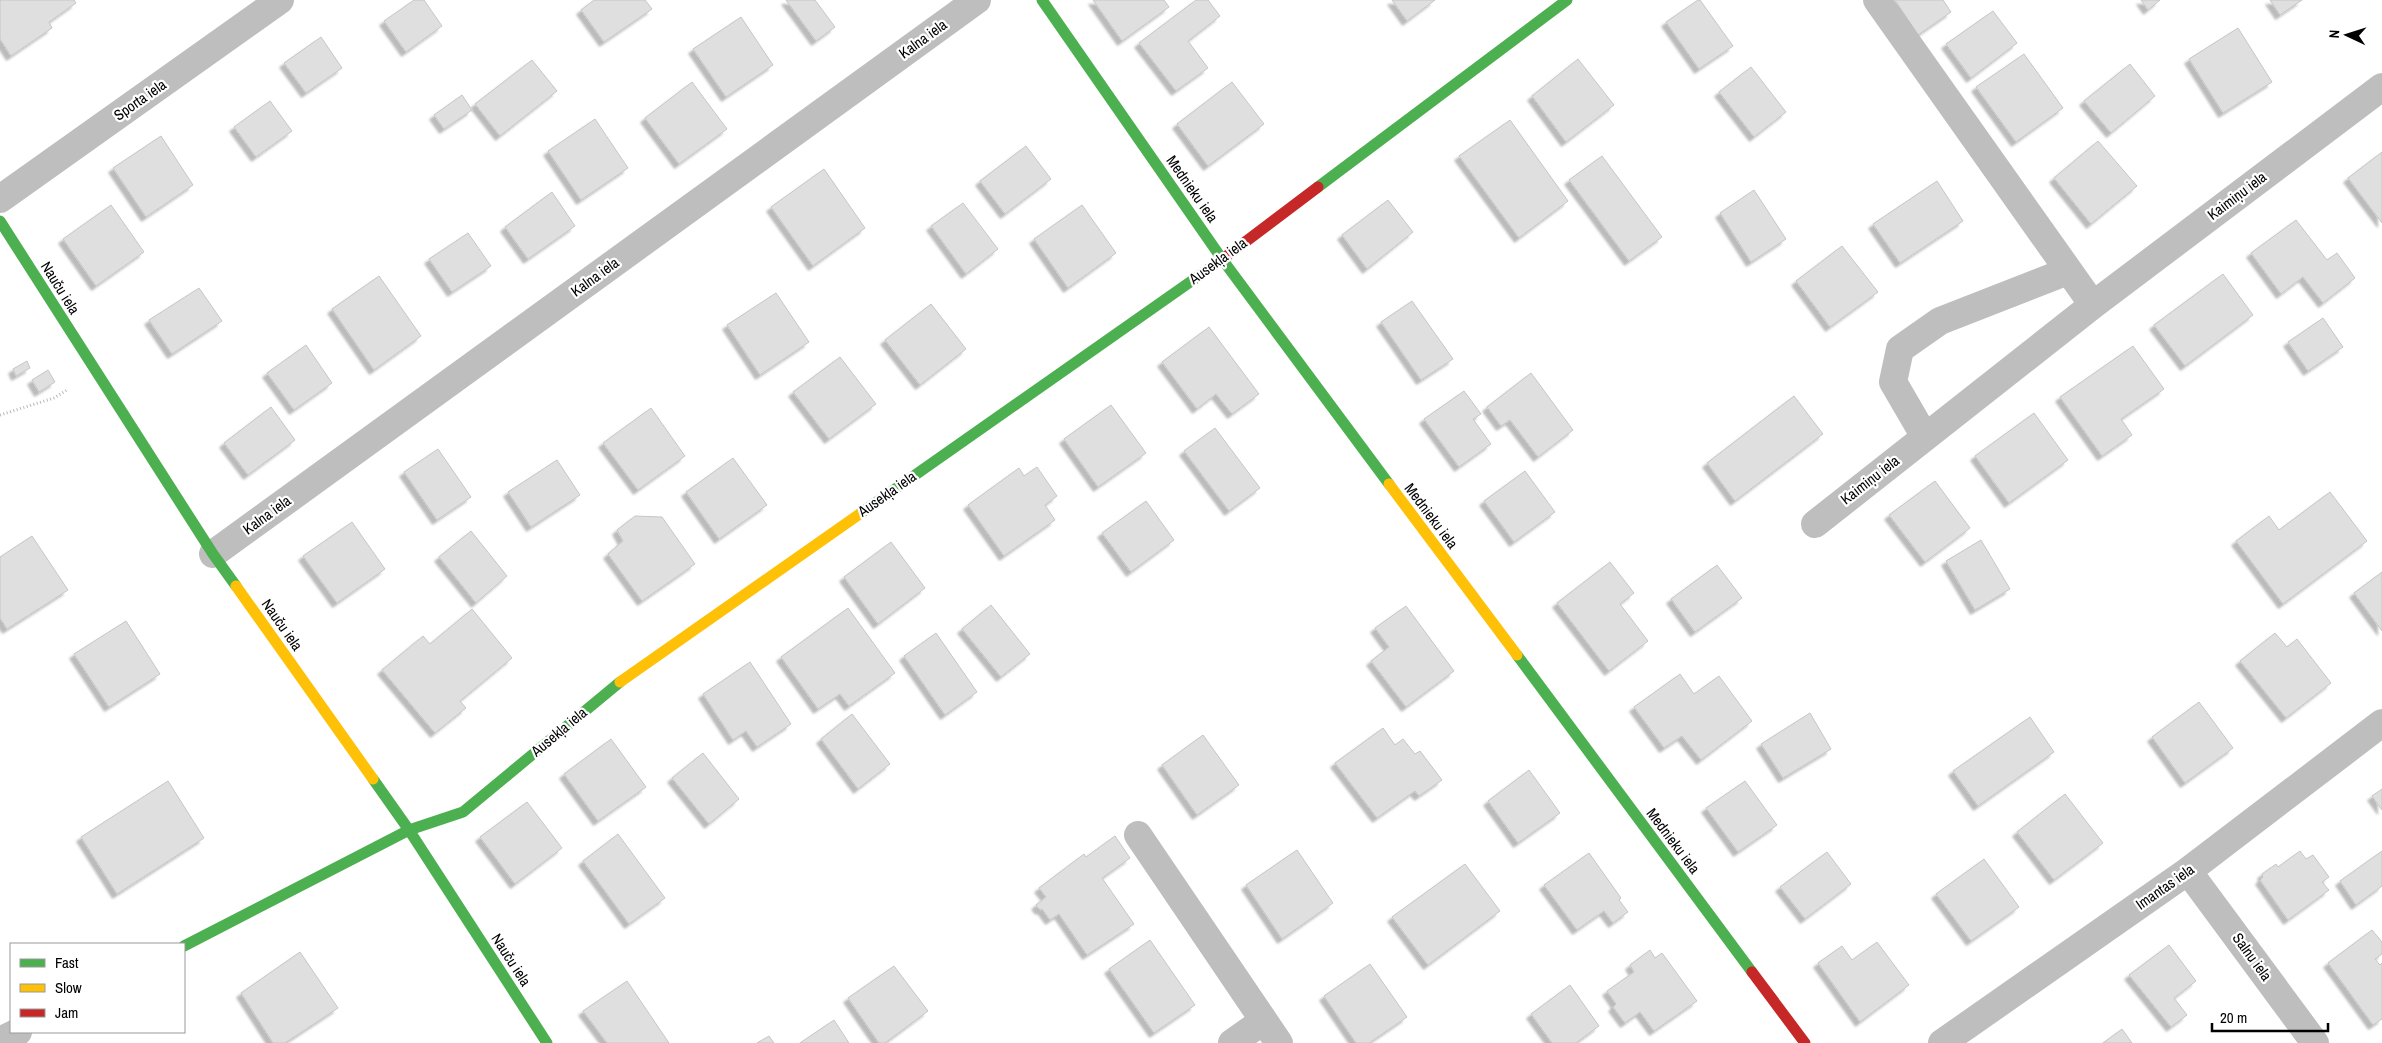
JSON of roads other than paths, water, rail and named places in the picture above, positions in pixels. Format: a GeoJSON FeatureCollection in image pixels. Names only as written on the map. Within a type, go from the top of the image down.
{"type":"FeatureCollection","features":[{"type":"Feature","properties":{"kind":"street","name":"Sporta iela"},"geometry":{"type":"LineString","coordinates":[[0,199],[280,0]]}},
{"type":"Feature","properties":{"kind":"street","name":"Kalna iela"},"geometry":{"type":"LineString","coordinates":[[213,554],[977,0]]}},
{"type":"Feature","properties":{"kind":"street","name":"Mednieku iela"},"geometry":{"type":"LineString","coordinates":[[1042,0],[1222,259],[1805,1043]]}},
{"type":"Feature","properties":{"kind":"street"},"geometry":{"type":"LineString","coordinates":[[1877,0],[2093,305]]}},
{"type":"Feature","properties":{"kind":"street","name":"Ausekļa iela"},"geometry":{"type":"LineString","coordinates":[[185,945],[409,830],[463,812],[613,687],[1222,259],[1565,1]]}},
{"type":"Feature","properties":{"kind":"street","name":"Kaimiņu iela"},"geometry":{"type":"LineString","coordinates":[[1815,524],[2093,305],[2382,86]]}},
{"type":"Feature","properties":{"kind":"street","name":"Nauču iela"},"geometry":{"type":"LineString","coordinates":[[0,220],[213,554],[409,830],[547,1043]]}},
{"type":"Feature","properties":{"kind":"street"},"geometry":{"type":"LineString","coordinates":[[1926,437],[1893,382],[1900,349],[1940,320],[2068,271]]}},
{"type":"Feature","properties":{"kind":"street","name":"Imantas iela"},"geometry":{"type":"LineString","coordinates":[[1942,1043],[2188,871],[2382,723]]}},
{"type":"Feature","properties":{"kind":"street"},"geometry":{"type":"LineString","coordinates":[[1138,835],[1279,1043]]}},
{"type":"Feature","properties":{"kind":"street","name":"Salnu iela"},"geometry":{"type":"LineString","coordinates":[[2188,871],[2315,1043]]}},
{"type":"Feature","properties":{"kind":"street"},"geometry":{"type":"LineString","coordinates":[[1232,1043],[1263,1021]]}},
{"type":"Feature","properties":{"kind":"street"},"geometry":{"type":"LineString","coordinates":[[0,1041],[16,1033]]}}]}
